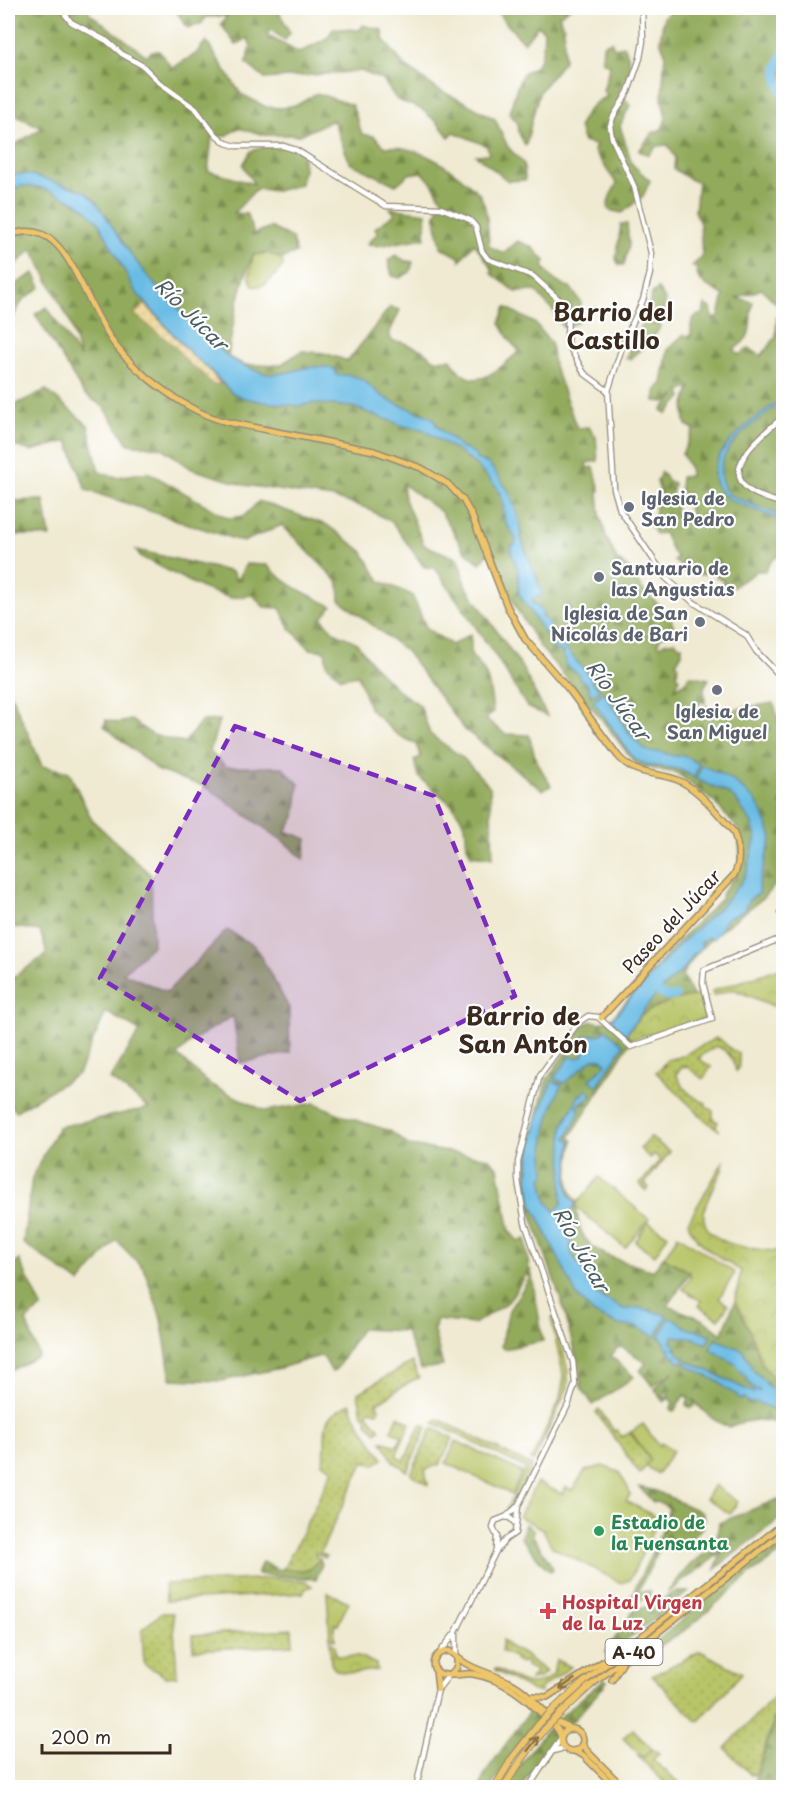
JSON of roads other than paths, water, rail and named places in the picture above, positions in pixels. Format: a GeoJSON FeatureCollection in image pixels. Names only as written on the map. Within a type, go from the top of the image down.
{"type":"FeatureCollection","features":[{"type":"Feature","properties":{"kind":"highway","name":"A-40"},"geometry":{"type":"LineString","coordinates":[[503,1788],[558,1710],[584,1682]]}},
{"type":"Feature","properties":{"kind":"highway","name":"A-40"},"geometry":{"type":"LineString","coordinates":[[494,1788],[513,1757],[539,1724],[590,1686]]}},
{"type":"Feature","properties":{"kind":"main road","name":"Paseo del Júcar"},"geometry":{"type":"LineString","coordinates":[[8,236],[33,232],[56,243],[69,260],[114,343],[156,383],[188,407],[213,419],[374,451],[421,468],[448,484],[468,509],[511,614],[525,639],[570,691],[622,760],[638,771],[672,778],[688,785],[734,834],[739,859],[734,875],[602,1019]]}},
{"type":"Feature","properties":{"kind":"main road","name":"A-40"},"geometry":{"type":"LineString","coordinates":[[584,1682],[783,1523]]}},
{"type":"Feature","properties":{"kind":"main road","name":"A-40"},"geometry":{"type":"LineString","coordinates":[[590,1686],[783,1532]]}},
{"type":"Feature","properties":{"kind":"main road"},"geometry":{"type":"LineString","coordinates":[[528,1695],[547,1697],[634,1642]]}},
{"type":"Feature","properties":{"kind":"main road"},"geometry":{"type":"LineString","coordinates":[[438,1689],[434,1659],[441,1651],[449,1651],[471,1668],[505,1680],[528,1695],[555,1721],[581,1733],[582,1744],[589,1753],[624,1788]]}},
{"type":"Feature","properties":{"kind":"main road"},"geometry":{"type":"LineString","coordinates":[[612,1680],[630,1654]]}},
{"type":"Feature","properties":{"kind":"main road"},"geometry":{"type":"LineString","coordinates":[[450,1674],[458,1666],[456,1656]]}},
{"type":"Feature","properties":{"kind":"main road"},"geometry":{"type":"LineString","coordinates":[[435,1669],[441,1674],[475,1674],[507,1686],[525,1698],[555,1726],[564,1748],[574,1750],[585,1757],[616,1788]]}},
{"type":"Feature","properties":{"kind":"main road"},"geometry":{"type":"LineString","coordinates":[[561,1738],[570,1728]]}},
{"type":"Feature","properties":{"kind":"main road"},"geometry":{"type":"LineString","coordinates":[[574,1750],[582,1744]]}},
{"type":"Feature","properties":{"kind":"street"},"geometry":{"type":"LineString","coordinates":[[63,8],[71,22],[107,41],[122,54],[143,66],[160,83],[196,110],[214,133],[226,143],[236,146],[283,146],[296,150],[382,204],[396,207],[441,208],[467,218],[474,224],[482,250],[488,259],[533,276],[565,305],[568,314],[569,346],[584,373],[608,393]]}},
{"type":"Feature","properties":{"kind":"street"},"geometry":{"type":"LineString","coordinates":[[642,8],[643,40],[640,58],[630,89],[610,129],[630,176],[650,249],[650,273],[641,307],[623,344],[608,393],[614,489],[618,507],[661,572],[678,591],[746,635],[756,651],[783,680]]}},
{"type":"Feature","properties":{"kind":"street"},"geometry":{"type":"LineString","coordinates":[[783,416],[748,451],[740,469],[743,484],[749,490],[783,504]]}},
{"type":"Feature","properties":{"kind":"street"},"geometry":{"type":"LineString","coordinates":[[782,908],[780,914],[783,918]]}},
{"type":"Feature","properties":{"kind":"street"},"geometry":{"type":"LineString","coordinates":[[441,1651],[456,1632],[496,1551],[506,1539],[514,1534],[518,1506],[572,1396],[575,1384],[573,1362],[525,1223],[518,1166],[540,1075],[570,1033],[586,1017],[602,1019],[631,1047],[712,1019],[703,980],[705,970],[783,937]]}},
{"type":"Feature","properties":{"kind":"street"},"geometry":{"type":"LineString","coordinates":[[496,1551],[497,1536],[493,1530],[495,1523],[499,1518],[507,1517],[518,1506]]}},
{"type":"Feature","properties":{"kind":"street"},"geometry":{"type":"LineString","coordinates":[[507,1517],[515,1524]]}},
{"type":"Feature","properties":{"kind":"street"},"geometry":{"type":"LineString","coordinates":[[497,1536],[506,1539]]}},
{"type":"Feature","properties":{"kind":"street"},"geometry":{"type":"LineString","coordinates":[[456,1632],[456,1656]]}},
{"type":"Feature","properties":{"kind":"street"},"geometry":{"type":"LineString","coordinates":[[416,1788],[438,1689],[450,1674]]}},
{"type":"Feature","properties":{"kind":"street"},"geometry":{"type":"LineString","coordinates":[[528,1788],[561,1738]]}},
{"type":"Feature","properties":{"kind":"street"},"geometry":{"type":"LineString","coordinates":[[553,1751],[564,1748]]}},
{"type":"Feature","properties":{"kind":"water"},"geometry":{"type":"Polygon","coordinates":[[[10,174],[32,175],[84,191],[95,200],[134,259],[156,286],[228,357],[253,370],[268,374],[325,367],[335,369],[337,375],[355,376],[389,400],[433,418],[438,427],[462,449],[466,448],[476,456],[476,459],[489,464],[509,491],[519,520],[521,538],[543,595],[532,599],[533,604],[537,605],[543,613],[542,617],[545,618],[557,639],[600,689],[591,696],[586,683],[579,679],[580,675],[565,665],[566,660],[562,655],[564,653],[559,650],[554,651],[555,644],[544,633],[519,594],[518,570],[511,552],[511,546],[515,545],[516,539],[505,522],[502,499],[497,488],[475,464],[422,429],[404,426],[353,407],[312,403],[300,406],[263,402],[232,393],[192,355],[135,291],[99,223],[87,210],[79,204],[38,187],[21,186],[8,191],[10,174]]]}},
{"type":"Feature","properties":{"kind":"water"},"geometry":{"type":"Polygon","coordinates":[[[783,398],[783,401],[735,441],[726,453],[721,466],[722,480],[729,495],[783,517],[783,521],[730,500],[717,487],[714,472],[719,458],[742,429],[783,398]]]}},
{"type":"Feature","properties":{"kind":"water"},"geometry":{"type":"Polygon","coordinates":[[[603,692],[632,736],[645,749],[674,756],[683,755],[699,764],[694,778],[675,768],[651,765],[633,758],[593,701],[603,692]]]}},
{"type":"Feature","properties":{"kind":"water"},"geometry":{"type":"Polygon","coordinates":[[[702,765],[732,780],[755,800],[763,814],[772,837],[758,887],[760,893],[750,899],[743,911],[726,919],[713,939],[707,937],[701,943],[702,947],[696,954],[694,953],[684,969],[651,1000],[626,1035],[610,1021],[678,946],[723,904],[747,872],[756,836],[751,822],[736,800],[726,792],[696,779],[702,765]]]}},
{"type":"Feature","properties":{"kind":"water"},"geometry":{"type":"Polygon","coordinates":[[[605,1029],[624,1045],[597,1086],[590,1080],[606,1064],[602,1059],[593,1059],[564,1083],[554,1078],[570,1057],[583,1056],[585,1050],[581,1041],[586,1036],[602,1034],[605,1029]]]}},
{"type":"Feature","properties":{"kind":"water"},"geometry":{"type":"Polygon","coordinates":[[[552,1081],[562,1085],[546,1129],[545,1175],[542,1178],[547,1202],[555,1211],[562,1204],[563,1126],[580,1094],[582,1095],[586,1089],[592,1094],[577,1107],[580,1110],[567,1138],[571,1141],[567,1183],[569,1195],[575,1202],[574,1208],[562,1220],[566,1235],[571,1243],[571,1252],[597,1295],[624,1309],[640,1308],[667,1315],[656,1337],[637,1327],[619,1325],[594,1314],[577,1296],[532,1204],[528,1179],[530,1153],[537,1121],[552,1081]]]}},
{"type":"Feature","properties":{"kind":"water"},"geometry":{"type":"Polygon","coordinates":[[[669,1318],[675,1319],[687,1328],[712,1335],[706,1344],[694,1338],[673,1336],[670,1343],[673,1342],[678,1354],[686,1358],[681,1363],[675,1359],[676,1356],[673,1357],[672,1352],[668,1350],[670,1348],[663,1343],[666,1342],[659,1338],[669,1318]]]}},
{"type":"Feature","properties":{"kind":"water"},"geometry":{"type":"Polygon","coordinates":[[[715,1339],[743,1350],[752,1367],[743,1375],[737,1365],[710,1349],[715,1339]]]}},
{"type":"Feature","properties":{"kind":"water"},"geometry":{"type":"Polygon","coordinates":[[[688,1361],[754,1393],[755,1390],[746,1379],[754,1371],[768,1385],[758,1388],[758,1392],[763,1389],[773,1402],[778,1397],[783,1399],[783,1416],[757,1402],[749,1403],[744,1398],[740,1400],[737,1395],[719,1382],[685,1364],[688,1361]]]}},
{"type":"Feature","properties":{"kind":"waterway"},"geometry":{"type":"LineString","coordinates":[[784,51],[777,74],[784,96]]}},
{"type":"Feature","properties":{"kind":"waterway"},"geometry":{"type":"LineString","coordinates":[[651,988],[667,997],[676,996]]}},
{"type":"Feature","properties":{"kind":"waterway","name":"Río Júcar"},"geometry":{"type":"LineString","coordinates":[[741,1365],[784,1409]]}},
{"type":"Feature","properties":{"kind":"place","name":"Iglesia de San Pedro"},"geometry":{"type":"Point","coordinates":[629,507]}},
{"type":"Feature","properties":{"kind":"place","name":"Santuario de las Angustias"},"geometry":{"type":"Point","coordinates":[599,577]}},
{"type":"Feature","properties":{"kind":"place","name":"Iglesia de San Nicolás de Bari"},"geometry":{"type":"Point","coordinates":[700,622]}},
{"type":"Feature","properties":{"kind":"place","name":"Iglesia de San Miguel"},"geometry":{"type":"Point","coordinates":[717,690]}},
{"type":"Feature","properties":{"kind":"place","name":"Estadio de la Fuensanta"},"geometry":{"type":"Point","coordinates":[599,1531]}},
{"type":"Feature","properties":{"kind":"place","name":"Hospital Virgen de la Luz"},"geometry":{"type":"Point","coordinates":[548,1611]}},
{"type":"Feature","properties":{"kind":"district","name":"Barrio del Castillo"},"geometry":{"type":"Point","coordinates":[613,325]}},
{"type":"Feature","properties":{"kind":"district","name":"Barrio de San Antón"},"geometry":{"type":"Point","coordinates":[523,1029]}}]}
